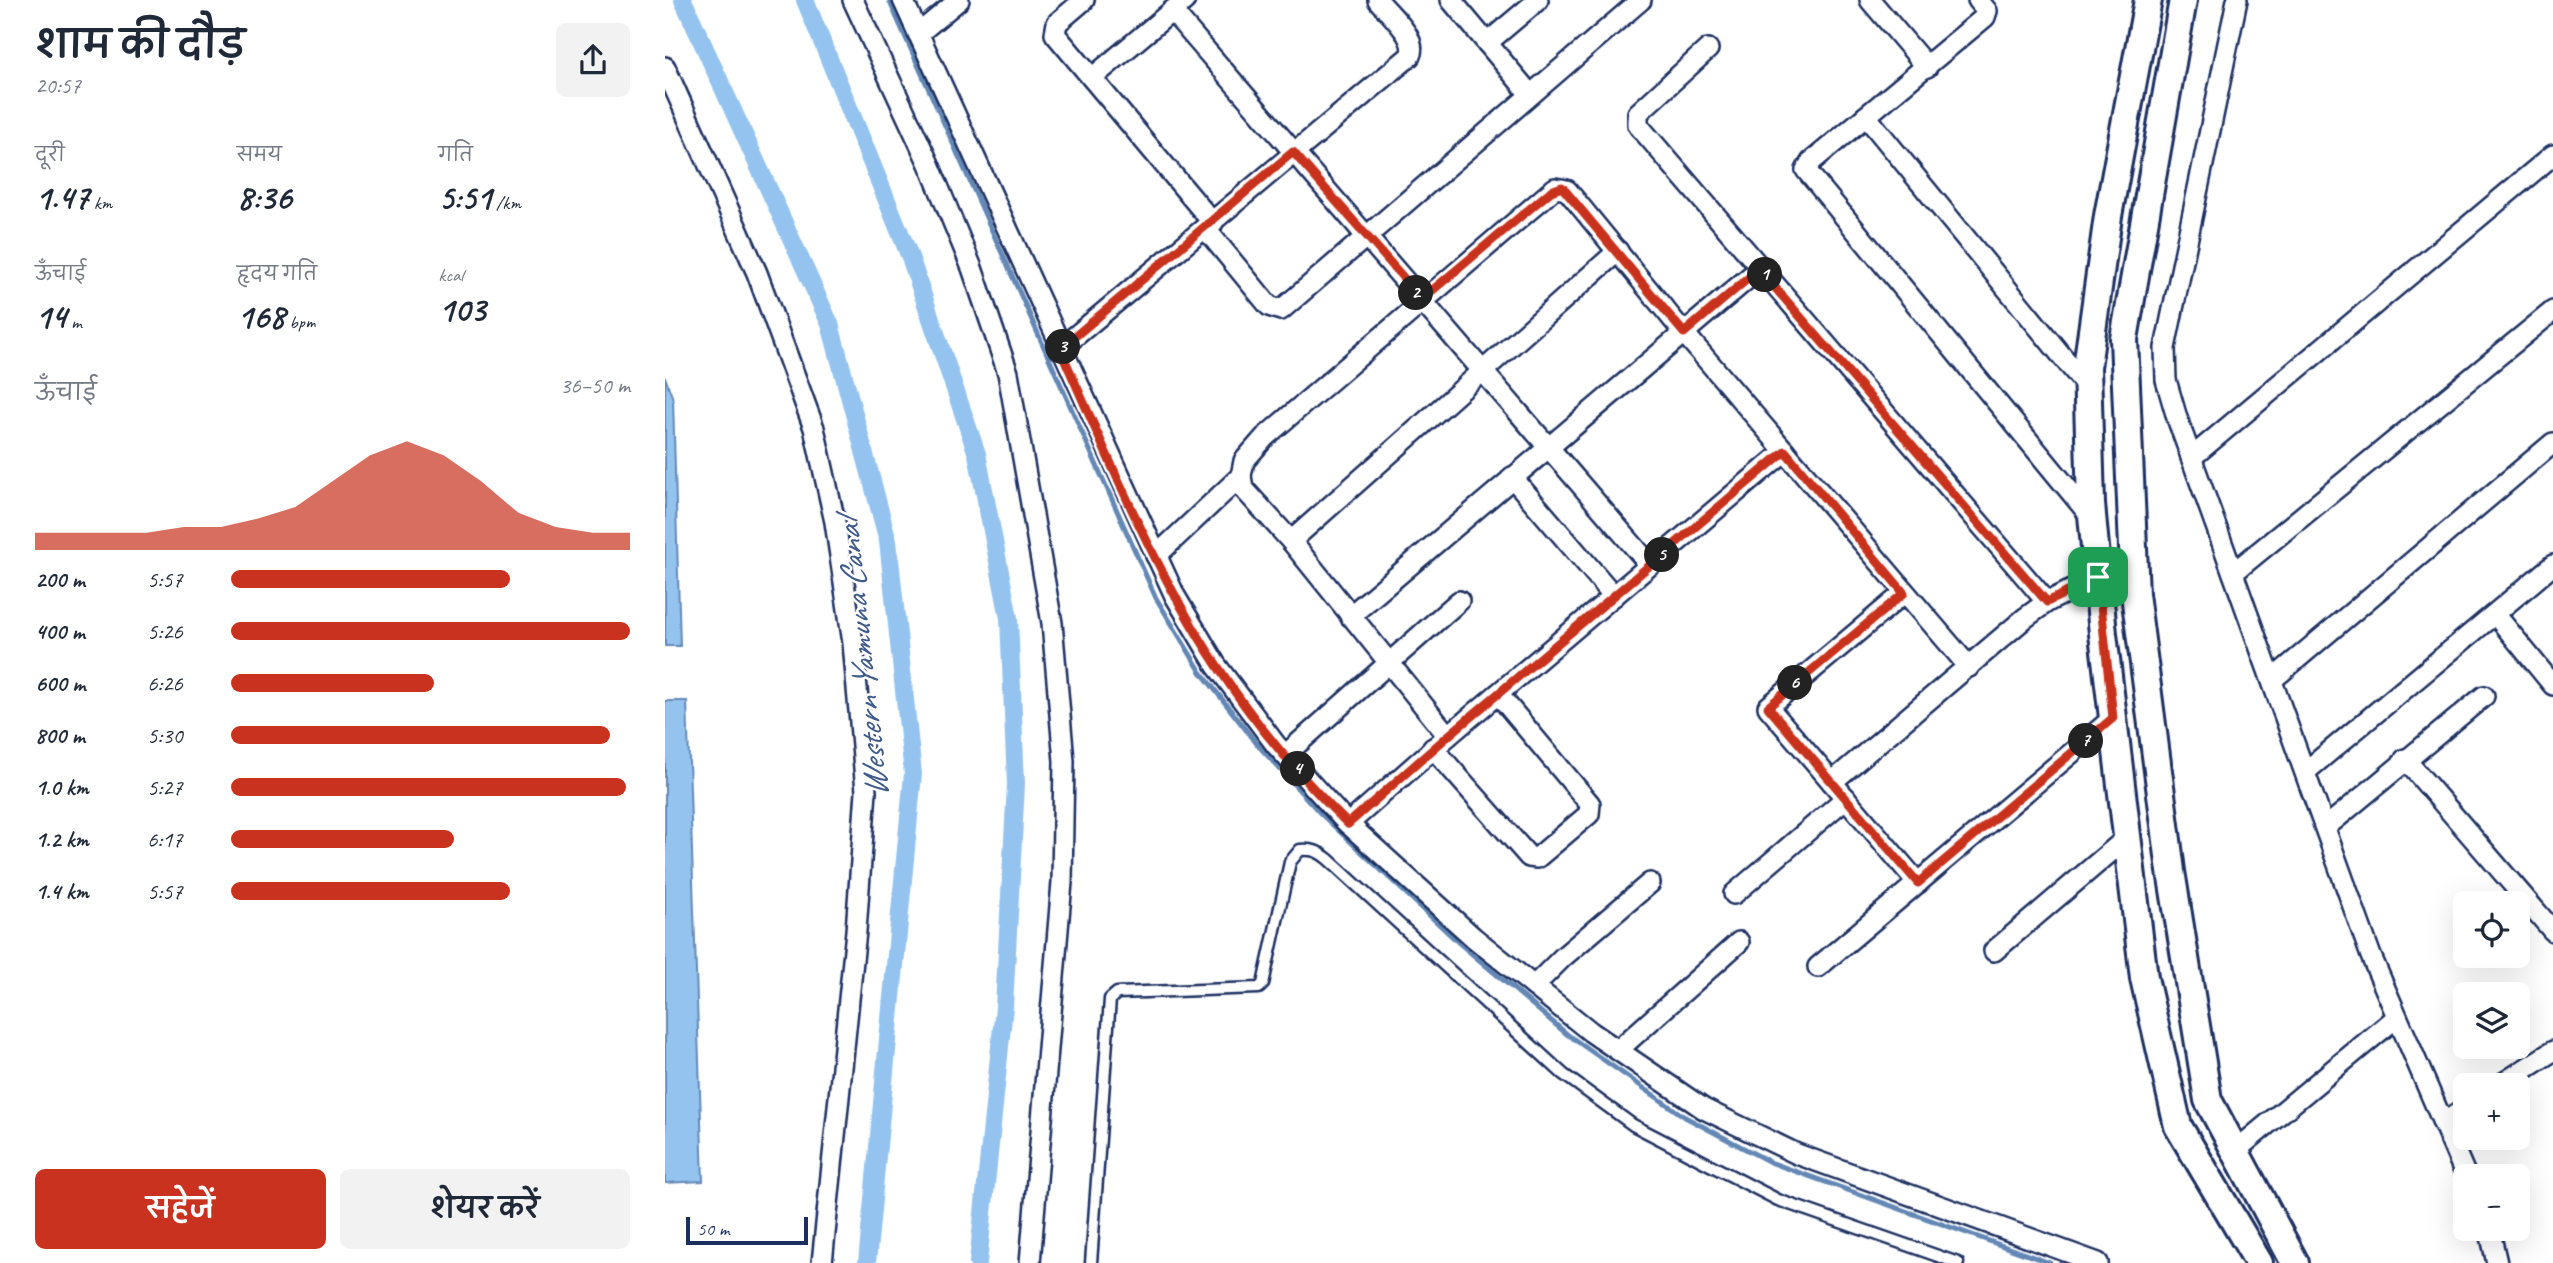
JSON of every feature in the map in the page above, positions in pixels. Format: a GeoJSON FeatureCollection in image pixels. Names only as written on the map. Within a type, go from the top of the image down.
{"type":"FeatureCollection","features":[{"type":"Feature","properties":{"kind":"street"},"geometry":{"type":"LineString","coordinates":[[853,0],[929,164],[967,255],[1008,373],[1052,623],[1064,761],[1062,882],[1030,1263]]}},
{"type":"Feature","properties":{"kind":"street"},"geometry":{"type":"LineString","coordinates":[[903,0],[1175,596],[1216,665],[1285,755],[1348,824],[1473,937],[1534,986],[1618,1050],[1704,1109],[1797,1154],[2098,1263]]}},
{"type":"Feature","properties":{"kind":"street"},"geometry":{"type":"LineString","coordinates":[[918,34],[959,0]]}},
{"type":"Feature","properties":{"kind":"street"},"geometry":{"type":"LineString","coordinates":[[1084,0],[1060,20],[1054,29],[1274,310],[1289,306],[1529,93],[1641,0]]}},
{"type":"Feature","properties":{"kind":"street"},"geometry":{"type":"LineString","coordinates":[[1060,349],[1410,56],[1412,44],[1408,36],[1378,0]]}},
{"type":"Feature","properties":{"kind":"street"},"geometry":{"type":"LineString","coordinates":[[1451,0],[1529,93]]}},
{"type":"Feature","properties":{"kind":"street"},"geometry":{"type":"LineString","coordinates":[[1487,43],[1538,0]]}},
{"type":"Feature","properties":{"kind":"street"},"geometry":{"type":"LineString","coordinates":[[1870,0],[1927,67]]}},
{"type":"Feature","properties":{"kind":"street"},"geometry":{"type":"LineString","coordinates":[[1977,0],[1988,14],[1811,162],[1807,173],[2092,518]]}},
{"type":"Feature","properties":{"kind":"street"},"geometry":{"type":"LineString","coordinates":[[2148,0],[2108,216],[2087,368],[2092,518],[2144,978],[2178,1126],[2259,1263]]}},
{"type":"Feature","properties":{"kind":"street"},"geometry":{"type":"LineString","coordinates":[[2183,0],[2124,338],[2134,594],[2171,871],[2208,1100],[2295,1263]]}},
{"type":"Feature","properties":{"kind":"street"},"geometry":{"type":"LineString","coordinates":[[2237,0],[2165,348],[2166,380],[2371,956],[2461,1164]]}},
{"type":"Feature","properties":{"kind":"street"},"geometry":{"type":"LineString","coordinates":[[1092,78],[1178,5],[1293,152],[1422,299],[1546,448],[1650,565]]}},
{"type":"Feature","properties":{"kind":"street"},"geometry":{"type":"LineString","coordinates":[[1708,49],[1638,113],[1636,120],[1759,269],[2047,602]]}},
{"type":"Feature","properties":{"kind":"street"},"geometry":{"type":"LineString","coordinates":[[665,67],[757,273],[814,428],[835,522],[853,643],[866,790],[856,931],[822,1263]]}},
{"type":"Feature","properties":{"kind":"street"},"geometry":{"type":"LineString","coordinates":[[1866,116],[2088,388]]}},
{"type":"Feature","properties":{"kind":"street"},"geometry":{"type":"LineString","coordinates":[[2192,458],[2553,155]]}},
{"type":"Feature","properties":{"kind":"street"},"geometry":{"type":"LineString","coordinates":[[1498,694],[1590,804],[1589,814],[1537,858],[1529,857],[1441,742],[1390,661],[1244,488],[1241,476],[1244,461],[1265,437],[1422,299],[1555,188],[1567,190],[1684,333],[1969,667]]}},
{"type":"Feature","properties":{"kind":"street"},"geometry":{"type":"LineString","coordinates":[[1291,541],[1618,251]]}},
{"type":"Feature","properties":{"kind":"street"},"geometry":{"type":"LineString","coordinates":[[1350,615],[1759,269]]}},
{"type":"Feature","properties":{"kind":"street"},"geometry":{"type":"LineString","coordinates":[[2233,573],[2553,311]]}},
{"type":"Feature","properties":{"kind":"street"},"geometry":{"type":"LineString","coordinates":[[2271,680],[2553,443]]}},
{"type":"Feature","properties":{"kind":"street"},"geometry":{"type":"LineString","coordinates":[[1348,824],[1785,451]]}},
{"type":"Feature","properties":{"kind":"street"},"geometry":{"type":"LineString","coordinates":[[1156,556],[1241,476]]}},
{"type":"Feature","properties":{"kind":"street"},"geometry":{"type":"LineString","coordinates":[[1512,477],[1614,596]]}},
{"type":"Feature","properties":{"kind":"street"},"geometry":{"type":"LineString","coordinates":[[2305,772],[2553,565]]}},
{"type":"Feature","properties":{"kind":"street"},"geometry":{"type":"LineString","coordinates":[[1832,782],[2047,602],[2098,577]]}},
{"type":"Feature","properties":{"kind":"street"},"geometry":{"type":"LineString","coordinates":[[1904,593],[1768,707],[1918,883]]}},
{"type":"Feature","properties":{"kind":"street"},"geometry":{"type":"LineString","coordinates":[[1285,755],[1459,601]]}},
{"type":"Feature","properties":{"kind":"street"},"geometry":{"type":"LineString","coordinates":[[2495,614],[2553,685]]}},
{"type":"Feature","properties":{"kind":"street"},"geometry":{"type":"LineString","coordinates":[[2326,827],[2484,696]]}},
{"type":"Feature","properties":{"kind":"street"},"geometry":{"type":"LineString","coordinates":[[1818,967],[2113,718]]}},
{"type":"Feature","properties":{"kind":"street"},"geometry":{"type":"LineString","coordinates":[[2405,759],[2553,932]]}},
{"type":"Feature","properties":{"kind":"street"},"geometry":{"type":"LineString","coordinates":[[1734,894],[1846,798]]}},
{"type":"Feature","properties":{"kind":"street"},"geometry":{"type":"LineString","coordinates":[[1994,951],[2128,838]]}},
{"type":"Feature","properties":{"kind":"street"},"geometry":{"type":"LineString","coordinates":[[1534,986],[1571,950],[1650,883]]}},
{"type":"Feature","properties":{"kind":"street"},"geometry":{"type":"LineString","coordinates":[[1618,1050],[1739,942]]}},
{"type":"Feature","properties":{"kind":"street"},"geometry":{"type":"LineString","coordinates":[[2235,1151],[2397,1017]]}},
{"type":"Feature","properties":{"kind":"street"},"geometry":{"type":"LineString","coordinates":[[2519,1073],[2553,1051]]}},
{"type":"Feature","properties":{"kind":"street"},"geometry":{"type":"LineString","coordinates":[[2443,1123],[2453,1116]]}},
{"type":"Feature","properties":{"kind":"street"},"geometry":{"type":"LineString","coordinates":[[2493,1241],[2497,1263]]}},
{"type":"Feature","properties":{"kind":"street"},"geometry":{"type":"LineString","coordinates":[[2498,1241],[2512,1263]]}},
{"type":"Feature","properties":{"kind":"lane"},"geometry":{"type":"LineString","coordinates":[[1091,1263],[1109,999],[1117,993],[1259,988],[1263,984],[1290,862],[1300,850],[1309,849],[1317,850],[1328,859],[1563,1074],[1633,1125],[1778,1200],[1958,1263]]}},
{"type":"Feature","properties":{"kind":"water"},"geometry":{"type":"Polygon","coordinates":[[[665,377],[673,399],[680,646],[665,646],[665,377]]]}},
{"type":"Feature","properties":{"kind":"water"},"geometry":{"type":"Polygon","coordinates":[[[665,701],[687,701],[703,1181],[665,1183],[665,701]]]}},
{"type":"Feature","properties":{"kind":"waterway","name":"Western Yamuna Canal"},"geometry":{"type":"LineString","coordinates":[[683,0],[830,324],[888,541],[913,774],[867,1263]]}},
{"type":"Feature","properties":{"kind":"waterway"},"geometry":{"type":"LineString","coordinates":[[805,0],[910,257],[977,454],[1009,618],[1016,784],[1004,1007],[978,1263]]}},
{"type":"Feature","properties":{"kind":"waterway"},"geometry":{"type":"LineString","coordinates":[[889,0],[1156,598],[1201,672],[1257,744],[1322,815],[1458,942],[1568,1035],[1685,1117],[1770,1162],[2050,1263]]}},
{"type":"Feature","properties":{"kind":"route"},"geometry":{"type":"LineString","coordinates":[[1293,152],[1422,299],[1551,191],[1562,187],[1684,333],[1759,269],[2047,602],[2098,577],[2113,718],[1918,883],[1768,707],[1904,593],[1785,451],[1348,824],[1276,745],[1216,665],[1175,596],[1060,349],[1213,223],[1293,152]]}}]}
